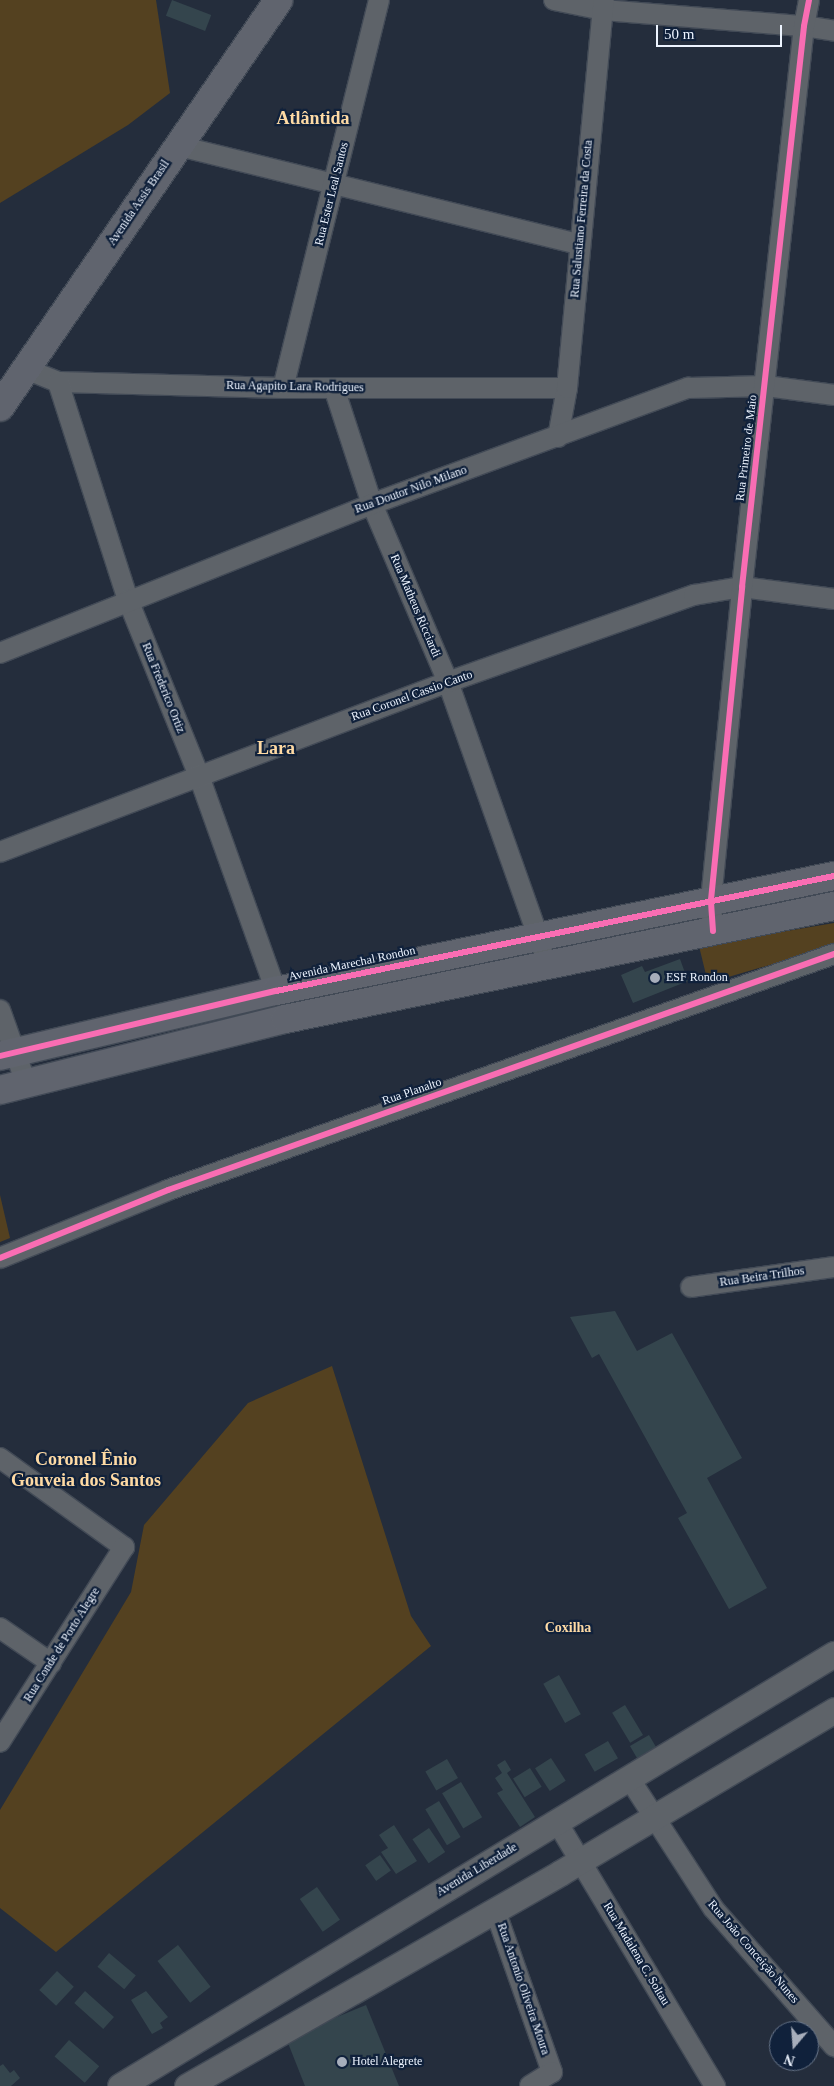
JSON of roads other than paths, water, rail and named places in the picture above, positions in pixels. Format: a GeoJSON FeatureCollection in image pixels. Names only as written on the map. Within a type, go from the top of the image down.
{"type":"FeatureCollection","features":[{"type":"Feature","properties":{"kind":"main road","name":"Avenida Assis Brasil"},"geometry":{"type":"LineString","coordinates":[[0,407],[279,0]]}},
{"type":"Feature","properties":{"kind":"main road","name":"Avenida Marechal Rondon"},"geometry":{"type":"LineString","coordinates":[[8,1054],[276,991],[834,876]]}},
{"type":"Feature","properties":{"kind":"main road"},"geometry":{"type":"LineString","coordinates":[[0,1090],[285,1019],[834,906]]}},
{"type":"Feature","properties":{"kind":"street","name":"Rua Ester Leal Santos"},"geometry":{"type":"LineString","coordinates":[[283,388],[379,0]]}},
{"type":"Feature","properties":{"kind":"street"},"geometry":{"type":"LineString","coordinates":[[554,0],[804,26],[834,31]]}},
{"type":"Feature","properties":{"kind":"street","name":"Rua Primeiro de Maio"},"geometry":{"type":"LineString","coordinates":[[711,900],[742,587],[766,386],[804,26],[809,0]]}},
{"type":"Feature","properties":{"kind":"street","name":"Rua Salustiano Ferreira da Costa"},"geometry":{"type":"LineString","coordinates":[[558,437],[567,388],[579,244],[603,5]]}},
{"type":"Feature","properties":{"kind":"street"},"geometry":{"type":"LineString","coordinates":[[179,146],[579,244]]}},
{"type":"Feature","properties":{"kind":"street","name":"Rua Agapito Lara Rodrigues"},"geometry":{"type":"LineString","coordinates":[[26,369],[58,382],[283,388],[567,388]]}},
{"type":"Feature","properties":{"kind":"street","name":"Rua Frederico Ortiz"},"geometry":{"type":"LineString","coordinates":[[58,382],[128,600],[199,776],[276,991]]}},
{"type":"Feature","properties":{"kind":"street","name":"Rua Doutor Nilo Milano"},"geometry":{"type":"LineString","coordinates":[[0,653],[128,600],[372,504],[688,388],[766,386],[834,395]]}},
{"type":"Feature","properties":{"kind":"street","name":"Rua Matheus Ricciardi"},"geometry":{"type":"LineString","coordinates":[[334,388],[372,504],[448,682],[539,937]]}},
{"type":"Feature","properties":{"kind":"street","name":"Rua Coronel Cassio Canto"},"geometry":{"type":"LineString","coordinates":[[0,852],[448,682],[694,595],[742,587],[834,599]]}},
{"type":"Feature","properties":{"kind":"street"},"geometry":{"type":"LineString","coordinates":[[711,900],[713,931]]}},
{"type":"Feature","properties":{"kind":"street"},"geometry":{"type":"LineString","coordinates":[[539,937],[547,965]]}},
{"type":"Feature","properties":{"kind":"street","name":"Rua Planalto"},"geometry":{"type":"LineString","coordinates":[[0,1258],[168,1190],[834,954]]}},
{"type":"Feature","properties":{"kind":"street"},"geometry":{"type":"LineString","coordinates":[[0,1010],[8,1054],[26,1084]]}},
{"type":"Feature","properties":{"kind":"street","name":"Rua Beira Trilhos"},"geometry":{"type":"LineString","coordinates":[[691,1287],[834,1268]]}},
{"type":"Feature","properties":{"kind":"street","name":"Rua Conde de Porto Alegre"},"geometry":{"type":"LineString","coordinates":[[0,1458],[124,1547],[0,1742]]}},
{"type":"Feature","properties":{"kind":"street"},"geometry":{"type":"LineString","coordinates":[[0,1628],[51,1663]]}},
{"type":"Feature","properties":{"kind":"street","name":"Avenida Liberdade"},"geometry":{"type":"LineString","coordinates":[[120,2086],[834,1654]]}},
{"type":"Feature","properties":{"kind":"street"},"geometry":{"type":"LineString","coordinates":[[186,2086],[581,1862],[834,1710]]}},
{"type":"Feature","properties":{"kind":"street","name":"Rua João Conceição Nunes"},"geometry":{"type":"LineString","coordinates":[[629,1778],[653,1819],[713,1908],[834,2046]]}},
{"type":"Feature","properties":{"kind":"street","name":"Rua Madalena C. Soltau"},"geometry":{"type":"LineString","coordinates":[[557,1822],[715,2086]]}},
{"type":"Feature","properties":{"kind":"street","name":"Rua Antonio Oliveira Moura"},"geometry":{"type":"LineString","coordinates":[[496,1910],[552,2072],[530,2086]]}},
{"type":"Feature","properties":{"kind":"place","name":"ESF Rondon"},"geometry":{"type":"Point","coordinates":[655,978]}},
{"type":"Feature","properties":{"kind":"place","name":"Hotel Alegrete"},"geometry":{"type":"Point","coordinates":[342,2062]}},
{"type":"Feature","properties":{"kind":"district","name":"Atlântida"},"geometry":{"type":"Point","coordinates":[313,118]}},
{"type":"Feature","properties":{"kind":"district","name":"Lara"},"geometry":{"type":"Point","coordinates":[276,748]}},
{"type":"Feature","properties":{"kind":"district","name":"Coronel Ênio Gouveia dos Santos"},"geometry":{"type":"Point","coordinates":[86,1470]}},
{"type":"Feature","properties":{"kind":"district","name":"Coxilha"},"geometry":{"type":"Point","coordinates":[568,1628]}}]}
